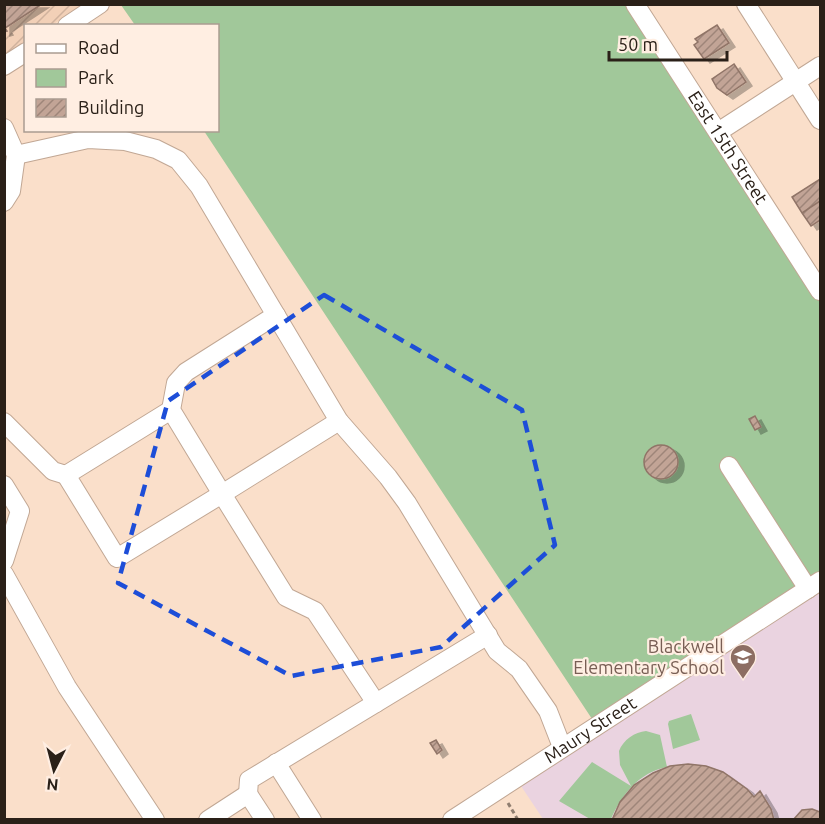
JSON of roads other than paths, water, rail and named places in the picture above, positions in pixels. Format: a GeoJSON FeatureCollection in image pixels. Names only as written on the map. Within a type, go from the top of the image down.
{"type":"FeatureCollection","features":[{"type":"Feature","properties":{"kind":"street"},"geometry":{"type":"LineString","coordinates":[[71,24],[100,4]]}},
{"type":"Feature","properties":{"kind":"street","name":"East 15th Street"},"geometry":{"type":"LineString","coordinates":[[635,4],[820,291]]}},
{"type":"Feature","properties":{"kind":"street"},"geometry":{"type":"LineString","coordinates":[[746,4],[820,120]]}},
{"type":"Feature","properties":{"kind":"street"},"geometry":{"type":"LineString","coordinates":[[4,66],[24,53]]}},
{"type":"Feature","properties":{"kind":"street"},"geometry":{"type":"LineString","coordinates":[[718,132],[820,66]]}},
{"type":"Feature","properties":{"kind":"street"},"geometry":{"type":"LineString","coordinates":[[4,128],[16,155],[10,191],[4,202]]}},
{"type":"Feature","properties":{"kind":"street"},"geometry":{"type":"LineString","coordinates":[[16,155],[88,139],[125,141],[156,148],[178,160],[199,186],[339,421],[388,477],[407,503],[497,651],[519,669],[548,711],[562,747]]}},
{"type":"Feature","properties":{"kind":"street"},"geometry":{"type":"LineString","coordinates":[[276,315],[186,372],[176,383],[171,410],[286,597],[315,611],[376,703]]}},
{"type":"Feature","properties":{"kind":"street"},"geometry":{"type":"LineString","coordinates":[[66,475],[171,410]]}},
{"type":"Feature","properties":{"kind":"street"},"geometry":{"type":"LineString","coordinates":[[4,422],[53,471],[66,475],[117,558],[339,421]]}},
{"type":"Feature","properties":{"kind":"street"},"geometry":{"type":"LineString","coordinates":[[729,466],[814,585]]}},
{"type":"Feature","properties":{"kind":"street"},"geometry":{"type":"LineString","coordinates":[[4,485],[20,511],[4,561]]}},
{"type":"Feature","properties":{"kind":"street"},"geometry":{"type":"LineString","coordinates":[[4,574],[67,687],[155,819]]}},
{"type":"Feature","properties":{"kind":"street","name":"Maury Street"},"geometry":{"type":"LineString","coordinates":[[452,819],[814,585]]}},
{"type":"Feature","properties":{"kind":"street"},"geometry":{"type":"LineString","coordinates":[[265,819],[249,794],[249,780],[488,635]]}},
{"type":"Feature","properties":{"kind":"street"},"geometry":{"type":"LineString","coordinates":[[276,764],[312,819]]}},
{"type":"Feature","properties":{"kind":"street"},"geometry":{"type":"LineString","coordinates":[[208,819],[249,794]]}},
{"type":"Feature","properties":{"kind":"place","name":"Blackwell Elementary School"},"geometry":{"type":"Point","coordinates":[743,680]}}]}
